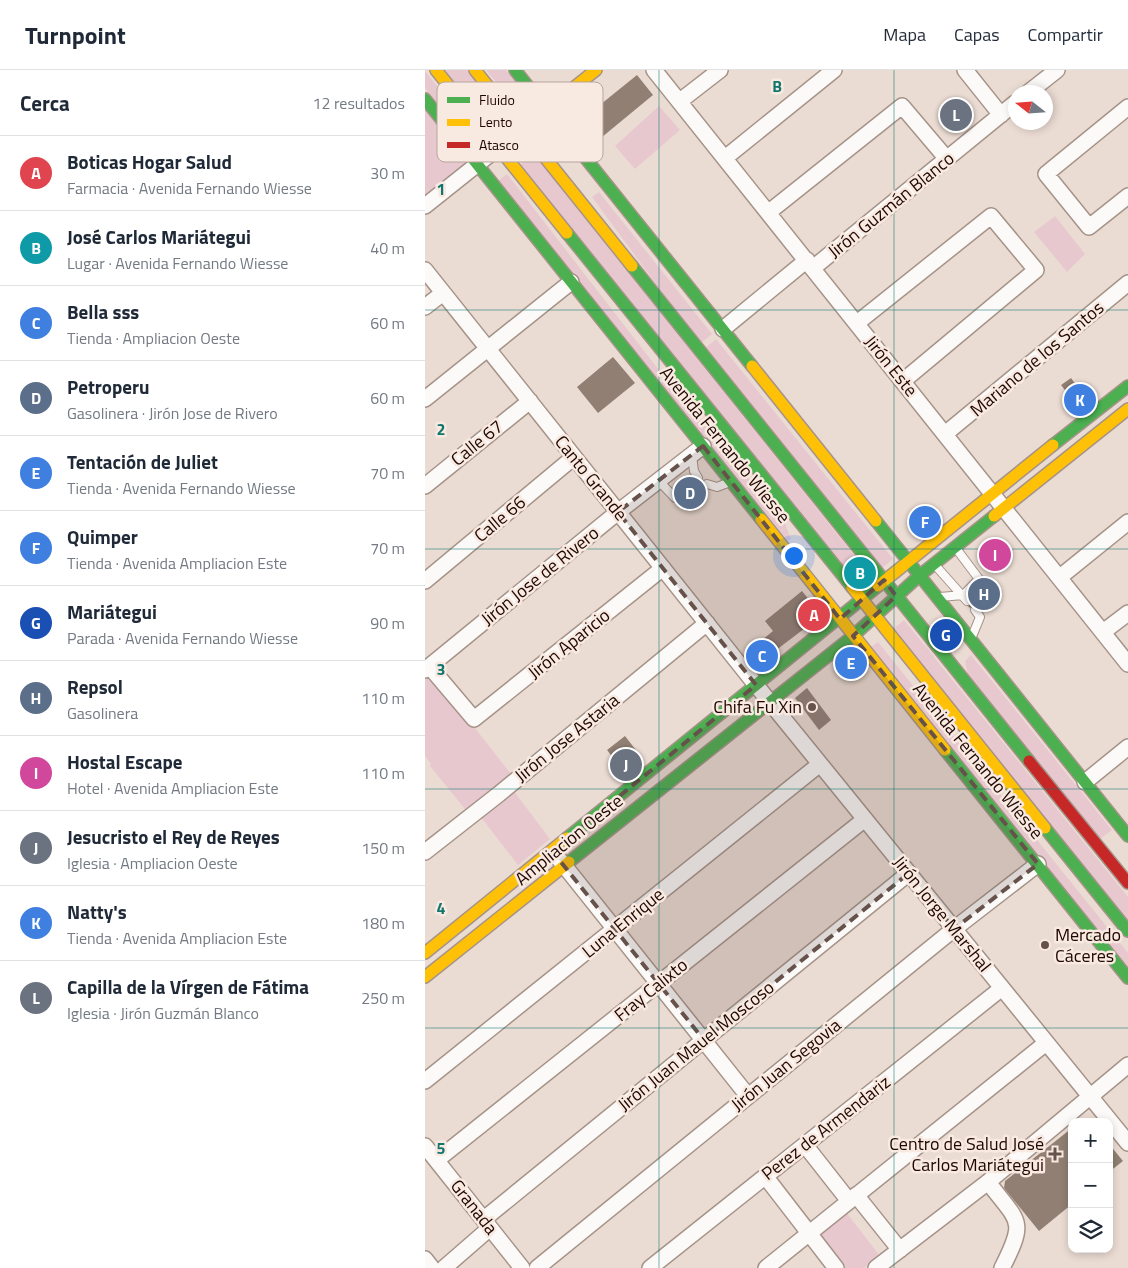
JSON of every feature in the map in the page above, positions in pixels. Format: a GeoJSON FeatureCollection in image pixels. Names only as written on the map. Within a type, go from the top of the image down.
{"type":"FeatureCollection","features":[{"type":"Feature","properties":{"kind":"main road","name":"Avenida Fernando Wiesse"},"geometry":{"type":"LineString","coordinates":[[436,70],[446,82]]}},
{"type":"Feature","properties":{"kind":"main road"},"geometry":{"type":"LineString","coordinates":[[475,70],[485,82]]}},
{"type":"Feature","properties":{"kind":"main road"},"geometry":{"type":"LineString","coordinates":[[515,70],[525,82]]}},
{"type":"Feature","properties":{"kind":"main road"},"geometry":{"type":"LineString","coordinates":[[581,82],[596,70]]}},
{"type":"Feature","properties":{"kind":"main road","name":"Avenida Fernando Wiesse"},"geometry":{"type":"LineString","coordinates":[[425,99],[437,114]]}},
{"type":"Feature","properties":{"kind":"main road","name":"Avenida Fernando Wiesse"},"geometry":{"type":"LineString","coordinates":[[475,162],[571,282],[697,451],[731,481],[1128,978]]}},
{"type":"Feature","properties":{"kind":"main road","name":"Avenida Fernando Wiesse"},"geometry":{"type":"LineString","coordinates":[[511,162],[1128,931]]}},
{"type":"Feature","properties":{"kind":"main road"},"geometry":{"type":"LineString","coordinates":[[548,162],[1128,883]]}},
{"type":"Feature","properties":{"kind":"main road"},"geometry":{"type":"LineString","coordinates":[[589,162],[1128,836]]}},
{"type":"Feature","properties":{"kind":"main road","name":"Ampliacion Oeste"},"geometry":{"type":"LineString","coordinates":[[425,953],[840,619],[884,580],[1128,386]]}},
{"type":"Feature","properties":{"kind":"main road","name":"Ampliacion Oeste"},"geometry":{"type":"LineString","coordinates":[[425,977],[769,701],[853,636],[919,576],[1128,408]]}},
{"type":"Feature","properties":{"kind":"street","name":"Jirón Este"},"geometry":{"type":"LineString","coordinates":[[654,70],[1128,664]]}},
{"type":"Feature","properties":{"kind":"street"},"geometry":{"type":"LineString","coordinates":[[680,101],[720,70]]}},
{"type":"Feature","properties":{"kind":"street"},"geometry":{"type":"LineString","coordinates":[[725,158],[834,70]]}},
{"type":"Feature","properties":{"kind":"street"},"geometry":{"type":"LineString","coordinates":[[965,70],[1001,115]]}},
{"type":"Feature","properties":{"kind":"street"},"geometry":{"type":"LineString","coordinates":[[1038,85],[1057,70]]}},
{"type":"Feature","properties":{"kind":"street"},"geometry":{"type":"LineString","coordinates":[[769,212],[903,106],[947,159]]}},
{"type":"Feature","properties":{"kind":"street"},"geometry":{"type":"LineString","coordinates":[[1128,106],[1046,174],[1089,227],[1128,196]]}},
{"type":"Feature","properties":{"kind":"street","name":"Jirón Guzmán Blanco"},"geometry":{"type":"LineString","coordinates":[[723,329],[947,159],[1008,109]]}},
{"type":"Feature","properties":{"kind":"street"},"geometry":{"type":"LineString","coordinates":[[425,206],[481,162]]}},
{"type":"Feature","properties":{"kind":"street"},"geometry":{"type":"LineString","coordinates":[[857,323],[991,216],[1036,270],[903,381]]}},
{"type":"Feature","properties":{"kind":"street","name":"Canto Grande"},"geometry":{"type":"LineString","coordinates":[[425,270],[756,685]]}},
{"type":"Feature","properties":{"kind":"street"},"geometry":{"type":"LineString","coordinates":[[425,399],[571,282]]}},
{"type":"Feature","properties":{"kind":"street","name":"Mariano de los Santos"},"geometry":{"type":"LineString","coordinates":[[945,434],[1128,283]]}},
{"type":"Feature","properties":{"kind":"street"},"geometry":{"type":"LineString","coordinates":[[425,307],[443,293]]}},
{"type":"Feature","properties":{"kind":"street","name":"Calle 67"},"geometry":{"type":"LineString","coordinates":[[425,486],[530,401]]}},
{"type":"Feature","properties":{"kind":"street","name":"Jirón Jose de Rivero"},"geometry":{"type":"LineString","coordinates":[[427,668],[618,512],[697,451]]}},
{"type":"Feature","properties":{"kind":"street","name":"Calle 66"},"geometry":{"type":"LineString","coordinates":[[425,581],[574,457]]}},
{"type":"Feature","properties":{"kind":"street"},"geometry":{"type":"LineString","coordinates":[[1060,577],[1128,522]]}},
{"type":"Feature","properties":{"kind":"street","name":"Jirón Aparicio"},"geometry":{"type":"LineString","coordinates":[[427,668],[474,719],[663,568]]}},
{"type":"Feature","properties":{"kind":"street"},"geometry":{"type":"LineString","coordinates":[[1103,632],[1128,613]]}},
{"type":"Feature","properties":{"kind":"street","name":"Jirón Jose Astaria"},"geometry":{"type":"LineString","coordinates":[[425,852],[499,794],[707,623]]}},
{"type":"Feature","properties":{"kind":"street","name":"Jirón Jorge Marshal"},"geometry":{"type":"LineString","coordinates":[[756,685],[1128,1143]]}},
{"type":"Feature","properties":{"kind":"street"},"geometry":{"type":"LineString","coordinates":[[1085,782],[1128,747]]}},
{"type":"Feature","properties":{"kind":"street","name":"Luna Enrique"},"geometry":{"type":"LineString","coordinates":[[425,1081],[821,764]]}},
{"type":"Feature","properties":{"kind":"street","name":"Fray Calixto"},"geometry":{"type":"LineString","coordinates":[[437,1160],[865,819]]}},
{"type":"Feature","properties":{"kind":"street"},"geometry":{"type":"LineString","coordinates":[[552,850],[749,1096]]}},
{"type":"Feature","properties":{"kind":"street","name":"Jirón Juan Segovia"},"geometry":{"type":"LineString","coordinates":[[537,1268],[954,929],[1038,864]]}},
{"type":"Feature","properties":{"kind":"street","name":"Jirón Juan Mauel Moscoso"},"geometry":{"type":"LineString","coordinates":[[444,1268],[487,1224],[704,1040],[909,873]]}},
{"type":"Feature","properties":{"kind":"street","name":"Perez de Armendariz"},"geometry":{"type":"LineString","coordinates":[[650,1268],[1002,988]]}},
{"type":"Feature","properties":{"kind":"street"},"geometry":{"type":"LineString","coordinates":[[766,1268],[1046,1042]]}},
{"type":"Feature","properties":{"kind":"street"},"geometry":{"type":"LineString","coordinates":[[876,1268],[988,1182],[1091,1098],[1128,1065]]}},
{"type":"Feature","properties":{"kind":"street"},"geometry":{"type":"LineString","coordinates":[[805,1145],[900,1250]]}},
{"type":"Feature","properties":{"kind":"street","name":"Granada"},"geometry":{"type":"LineString","coordinates":[[425,1146],[522,1268]]}},
{"type":"Feature","properties":{"kind":"street"},"geometry":{"type":"LineString","coordinates":[[765,1176],[836,1268]]}},
{"type":"Feature","properties":{"kind":"street"},"geometry":{"type":"LineString","coordinates":[[988,1182],[1018,1222],[1018,1233],[1002,1268]]}},
{"type":"Feature","properties":{"kind":"street"},"geometry":{"type":"LineString","coordinates":[[425,1259],[432,1268]]}},
{"type":"Feature","properties":{"kind":"lane"},"geometry":{"type":"LineString","coordinates":[[659,481],[675,498],[678,498],[697,476],[697,451]]}},
{"type":"Feature","properties":{"kind":"lane"},"geometry":{"type":"LineString","coordinates":[[707,484],[717,487],[731,481]]}},
{"type":"Feature","properties":{"kind":"lane"},"geometry":{"type":"LineString","coordinates":[[955,547],[979,579],[965,598]]}},
{"type":"Feature","properties":{"kind":"lane"},"geometry":{"type":"LineString","coordinates":[[934,564],[965,598]]}},
{"type":"Feature","properties":{"kind":"lane"},"geometry":{"type":"LineString","coordinates":[[936,597],[965,598]]}},
{"type":"Feature","properties":{"kind":"lane"},"geometry":{"type":"LineString","coordinates":[[971,640],[980,617],[975,610]]}},
{"type":"Feature","properties":{"kind":"highlighted area"},"geometry":{"type":"Polygon","coordinates":[[[703,446],[840,619],[884,580],[896,596],[853,636],[1038,864],[954,929],[909,873],[704,1040],[552,851],[756,685],[618,512],[703,446]]]}},
{"type":"Feature","properties":{"kind":"shaded area"},"geometry":{"type":"Polygon","coordinates":[[[442,70],[467,70],[476,82],[452,82],[442,70]]]}},
{"type":"Feature","properties":{"kind":"shaded area"},"geometry":{"type":"Polygon","coordinates":[[[486,70],[506,70],[516,82],[496,82],[486,70]]]}},
{"type":"Feature","properties":{"kind":"shaded area"},"geometry":{"type":"Polygon","coordinates":[[[425,71],[437,86],[437,102],[436,103],[425,88],[425,71]]]}},
{"type":"Feature","properties":{"kind":"shaded area"},"geometry":{"type":"Polygon","coordinates":[[[659,106],[680,130],[635,169],[615,146],[659,106]]]}},
{"type":"Feature","properties":{"kind":"shaded area"},"geometry":{"type":"Polygon","coordinates":[[[425,109],[437,124],[437,162],[468,163],[425,198],[425,109]]]}},
{"type":"Feature","properties":{"kind":"shaded area"},"geometry":{"type":"Polygon","coordinates":[[[523,162],[540,162],[876,583],[862,598],[520,165],[523,162]]]}},
{"type":"Feature","properties":{"kind":"shaded area"},"geometry":{"type":"Polygon","coordinates":[[[507,174],[662,374],[653,381],[498,181],[507,174]]]}},
{"type":"Feature","properties":{"kind":"shaded area"},"geometry":{"type":"Polygon","coordinates":[[[599,192],[712,334],[700,344],[592,197],[599,192]]]}},
{"type":"Feature","properties":{"kind":"shaded area"},"geometry":{"type":"Polygon","coordinates":[[[1055,216],[1085,254],[1067,272],[1034,232],[1055,216]]]}},
{"type":"Feature","properties":{"kind":"shaded area"},"geometry":{"type":"Polygon","coordinates":[[[716,339],[893,559],[881,569],[704,349],[716,339]]]}},
{"type":"Feature","properties":{"kind":"shaded area"},"geometry":{"type":"Polygon","coordinates":[[[666,378],[784,521],[791,539],[786,542],[657,386],[666,378]]]}},
{"type":"Feature","properties":{"kind":"shaded area"},"geometry":{"type":"Polygon","coordinates":[[[904,620],[1128,897],[1128,930],[888,633],[904,620]]]}},
{"type":"Feature","properties":{"kind":"shaded area"},"geometry":{"type":"Polygon","coordinates":[[[878,642],[1128,953],[1128,966],[868,649],[878,642]]]}},
{"type":"Feature","properties":{"kind":"shaded area"},"geometry":{"type":"Polygon","coordinates":[[[971,655],[1112,830],[1100,839],[968,675],[965,661],[971,655]]]}},
{"type":"Feature","properties":{"kind":"shaded area"},"geometry":{"type":"Polygon","coordinates":[[[429,677],[475,728],[514,778],[469,814],[430,766],[431,764],[425,756],[425,678],[429,677]]]}},
{"type":"Feature","properties":{"kind":"shaded area"},"geometry":{"type":"Polygon","coordinates":[[[513,790],[550,839],[518,865],[480,816],[513,790]]]}},
{"type":"Feature","properties":{"kind":"shaded area"},"geometry":{"type":"Polygon","coordinates":[[[846,1212],[880,1256],[864,1268],[845,1268],[818,1233],[846,1212]]]}},
{"type":"Feature","properties":{"kind":"building"},"geometry":{"type":"Polygon","coordinates":[[[637,75],[653,95],[603,136],[603,102],[637,75]]]}},
{"type":"Feature","properties":{"kind":"building"},"geometry":{"type":"Polygon","coordinates":[[[613,357],[635,383],[598,413],[577,387],[613,357]]]}},
{"type":"Feature","properties":{"kind":"building"},"geometry":{"type":"Polygon","coordinates":[[[1071,378],[1087,400],[1078,407],[1061,385],[1071,378]]]}},
{"type":"Feature","properties":{"kind":"building"},"geometry":{"type":"Polygon","coordinates":[[[685,478],[686,481],[680,489],[676,484],[685,478]]]}},
{"type":"Feature","properties":{"kind":"building"},"geometry":{"type":"Polygon","coordinates":[[[702,482],[704,489],[698,498],[703,506],[688,497],[698,484],[702,482]]]}},
{"type":"Feature","properties":{"kind":"building"},"geometry":{"type":"Polygon","coordinates":[[[986,586],[994,595],[980,607],[974,605],[970,608],[968,606],[972,603],[971,597],[986,586]]]}},
{"type":"Feature","properties":{"kind":"building"},"geometry":{"type":"Polygon","coordinates":[[[802,591],[818,611],[817,619],[755,666],[745,654],[773,631],[765,621],[802,591]]]}},
{"type":"Feature","properties":{"kind":"building","name":"Chifa Fu Xin"},"geometry":{"type":"Polygon","coordinates":[[[807,688],[831,720],[819,730],[795,698],[807,688]]]}},
{"type":"Feature","properties":{"kind":"building"},"geometry":{"type":"Polygon","coordinates":[[[625,736],[642,758],[624,772],[607,750],[625,736]]]}},
{"type":"Feature","properties":{"kind":"building","name":"Centro de Salud José Carlos Mariátegui"},"geometry":{"type":"Polygon","coordinates":[[[1068,1131],[1068,1207],[1039,1231],[1004,1188],[1005,1181],[1068,1131]]]}},
{"type":"Feature","properties":{"kind":"building"},"geometry":{"type":"Polygon","coordinates":[[[1113,1149],[1123,1161],[1113,1169],[1113,1149]]]}},
{"type":"Feature","properties":{"kind":"traffic: fast"},"geometry":{"type":"LineString","coordinates":[[515,70],[525,82]]}},
{"type":"Feature","properties":{"kind":"traffic: fast"},"geometry":{"type":"LineString","coordinates":[[425,99],[437,114]]}},
{"type":"Feature","properties":{"kind":"traffic: fast"},"geometry":{"type":"LineString","coordinates":[[475,162],[761,519]]}},
{"type":"Feature","properties":{"kind":"traffic: fast"},"geometry":{"type":"LineString","coordinates":[[589,162],[752,366]]}},
{"type":"Feature","properties":{"kind":"traffic: fast"},"geometry":{"type":"LineString","coordinates":[[567,233],[852,587]]}},
{"type":"Feature","properties":{"kind":"traffic: fast"},"geometry":{"type":"LineString","coordinates":[[632,266],[1029,761]]}},
{"type":"Feature","properties":{"kind":"traffic: fast"},"geometry":{"type":"LineString","coordinates":[[1053,445],[1128,386]]}},
{"type":"Feature","properties":{"kind":"traffic: fast"},"geometry":{"type":"LineString","coordinates":[[569,862],[853,636],[919,576],[994,516]]}},
{"type":"Feature","properties":{"kind":"traffic: fast"},"geometry":{"type":"LineString","coordinates":[[876,521],[1128,836]]}},
{"type":"Feature","properties":{"kind":"traffic: fast"},"geometry":{"type":"LineString","coordinates":[[567,838],[878,586]]}},
{"type":"Feature","properties":{"kind":"traffic: fast"},"geometry":{"type":"LineString","coordinates":[[945,750],[1128,978]]}},
{"type":"Feature","properties":{"kind":"traffic: fast"},"geometry":{"type":"LineString","coordinates":[[1045,828],[1128,931]]}},
{"type":"Feature","properties":{"kind":"traffic: slow"},"geometry":{"type":"LineString","coordinates":[[436,70],[446,82]]}},
{"type":"Feature","properties":{"kind":"traffic: slow"},"geometry":{"type":"LineString","coordinates":[[475,70],[485,82]]}},
{"type":"Feature","properties":{"kind":"traffic: slow"},"geometry":{"type":"LineString","coordinates":[[581,82],[596,70]]}},
{"type":"Feature","properties":{"kind":"traffic: slow"},"geometry":{"type":"LineString","coordinates":[[510,162],[567,233]]}},
{"type":"Feature","properties":{"kind":"traffic: slow"},"geometry":{"type":"LineString","coordinates":[[549,162],[632,266]]}},
{"type":"Feature","properties":{"kind":"traffic: slow"},"geometry":{"type":"LineString","coordinates":[[752,366],[876,521]]}},
{"type":"Feature","properties":{"kind":"traffic: slow"},"geometry":{"type":"LineString","coordinates":[[994,516],[1128,409]]}},
{"type":"Feature","properties":{"kind":"traffic: slow"},"geometry":{"type":"LineString","coordinates":[[878,586],[1053,445]]}},
{"type":"Feature","properties":{"kind":"traffic: slow"},"geometry":{"type":"LineString","coordinates":[[761,519],[945,750]]}},
{"type":"Feature","properties":{"kind":"traffic: slow"},"geometry":{"type":"LineString","coordinates":[[852,587],[1045,828]]}},
{"type":"Feature","properties":{"kind":"traffic: slow"},"geometry":{"type":"LineString","coordinates":[[425,953],[567,838]]}},
{"type":"Feature","properties":{"kind":"traffic: slow"},"geometry":{"type":"LineString","coordinates":[[425,977],[569,862]]}},
{"type":"Feature","properties":{"kind":"traffic: jam"},"geometry":{"type":"LineString","coordinates":[[1029,761],[1128,883]]}},
{"type":"Feature","properties":{"kind":"place","name":"Capilla de la Vírgen de Fátima"},"geometry":{"type":"Point","coordinates":[956,115]}},
{"type":"Feature","properties":{"kind":"place","name":"Natty's"},"geometry":{"type":"Point","coordinates":[1080,400]}},
{"type":"Feature","properties":{"kind":"place","name":"Petroperu"},"geometry":{"type":"Point","coordinates":[690,493]}},
{"type":"Feature","properties":{"kind":"place","name":"Quimper"},"geometry":{"type":"Point","coordinates":[925,522]}},
{"type":"Feature","properties":{"kind":"place","name":"Hostal Escape"},"geometry":{"type":"Point","coordinates":[995,555]}},
{"type":"Feature","properties":{"kind":"place","name":"José Carlos Mariátegui"},"geometry":{"type":"Point","coordinates":[860,573]}},
{"type":"Feature","properties":{"kind":"place","name":"Repsol"},"geometry":{"type":"Point","coordinates":[984,594]}},
{"type":"Feature","properties":{"kind":"place","name":"Boticas Hogar Salud"},"geometry":{"type":"Point","coordinates":[814,615]}},
{"type":"Feature","properties":{"kind":"place","name":"Mariátegui"},"geometry":{"type":"Point","coordinates":[946,635]}},
{"type":"Feature","properties":{"kind":"place","name":"Bella sss"},"geometry":{"type":"Point","coordinates":[762,656]}},
{"type":"Feature","properties":{"kind":"place","name":"Tentación de Juliet"},"geometry":{"type":"Point","coordinates":[851,663]}},
{"type":"Feature","properties":{"kind":"place","name":"Chifa Fu Xin"},"geometry":{"type":"Point","coordinates":[812,707]}},
{"type":"Feature","properties":{"kind":"place","name":"Jesucristo el Rey de Reyes"},"geometry":{"type":"Point","coordinates":[626,765]}},
{"type":"Feature","properties":{"kind":"place","name":"Mercado Cáceres"},"geometry":{"type":"Point","coordinates":[1045,945]}},
{"type":"Feature","properties":{"kind":"place","name":"Centro de Salud José Carlos Mariátegui"},"geometry":{"type":"Point","coordinates":[1055,1154]}}]}
